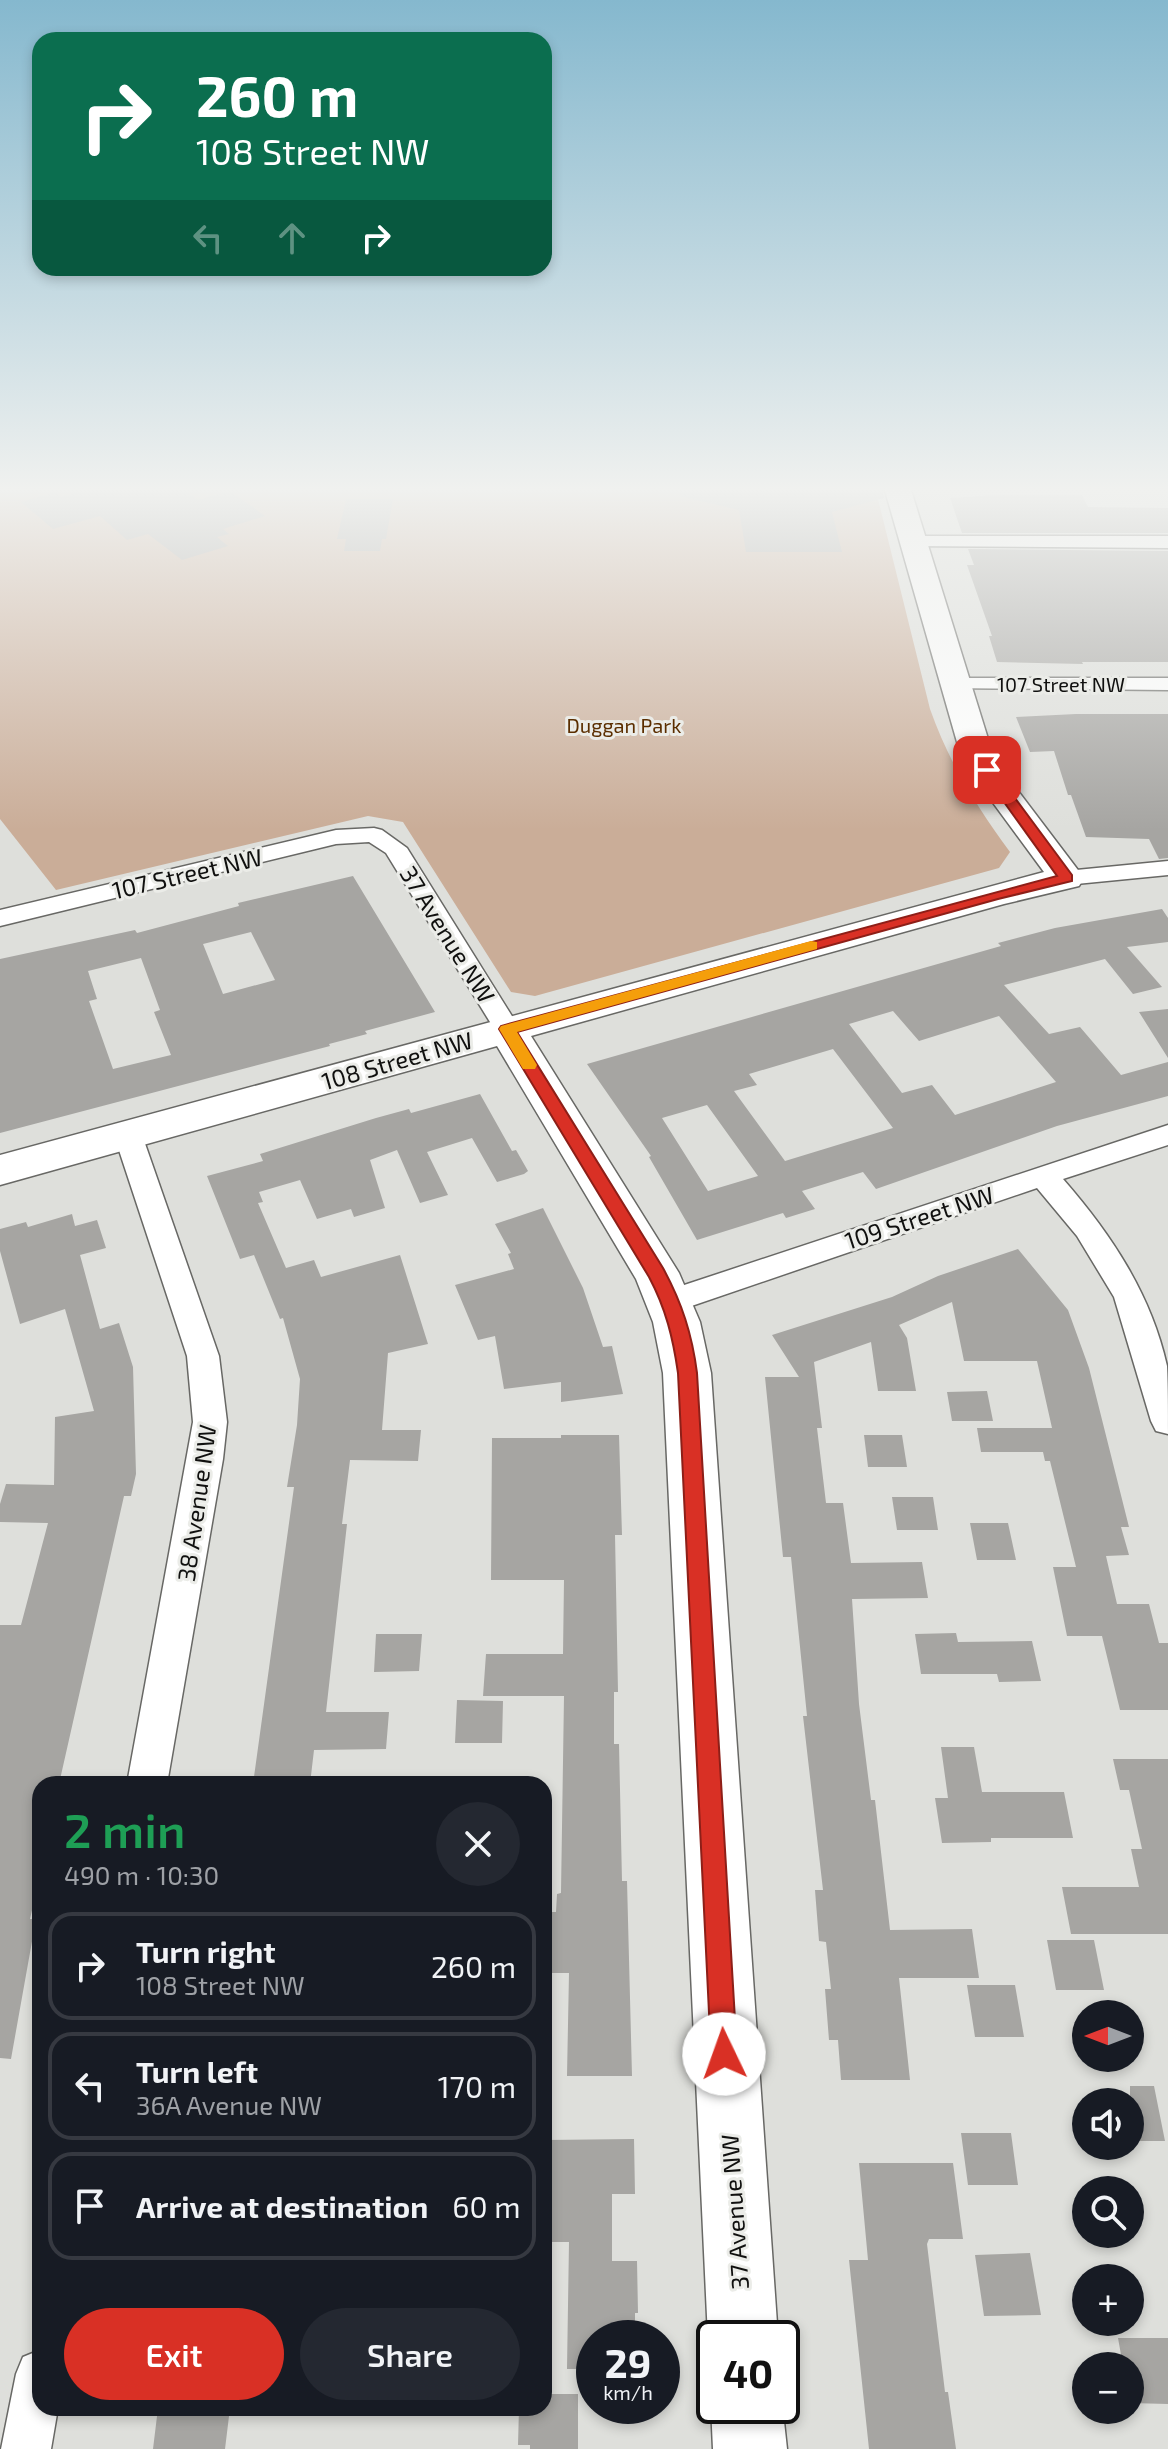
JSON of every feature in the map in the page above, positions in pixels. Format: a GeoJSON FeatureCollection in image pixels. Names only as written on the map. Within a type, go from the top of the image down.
{"type":"FeatureCollection","features":[{"type":"Feature","properties":{"kind":"street"},"geometry":{"type":"LineString","coordinates":[[930,601],[973,742],[987,770],[1066,878]]}},
{"type":"Feature","properties":{"kind":"street","name":"107 Street NW"},"geometry":{"type":"LineString","coordinates":[[954,684],[1168,684]]}},
{"type":"Feature","properties":{"kind":"street","name":"107 Street NW"},"geometry":{"type":"LineString","coordinates":[[0,918],[336,837],[374,835]]}},
{"type":"Feature","properties":{"kind":"street","name":"37 Avenue NW"},"geometry":{"type":"LineString","coordinates":[[374,835],[395,848],[507,1029],[671,1301],[682,1336],[687,1373],[742,2320]]}},
{"type":"Feature","properties":{"kind":"street","name":"108 Street NW"},"geometry":{"type":"LineString","coordinates":[[0,1170],[994,895],[1066,878],[1168,868]]}},
{"type":"Feature","properties":{"kind":"street","name":"38 Avenue NW"},"geometry":{"type":"LineString","coordinates":[[128,1135],[203,1356],[210,1422],[148,1776]]}},
{"type":"Feature","properties":{"kind":"street","name":"109 Street NW"},"geometry":{"type":"LineString","coordinates":[[671,1301],[1168,1135]]}},
{"type":"Feature","properties":{"kind":"street"},"geometry":{"type":"LineString","coordinates":[[1044,1176],[1088,1228],[1129,1295],[1168,1421]]}},
{"type":"Feature","properties":{"kind":"street"},"geometry":{"type":"LineString","coordinates":[[26,2449],[32,2416]]}},
{"type":"Feature","properties":{"kind":"street"},"geometry":{"type":"LineString","coordinates":[[748,2424],[750,2449]]}},
{"type":"Feature","properties":{"kind":"green space","name":"Duggan Park"},"geometry":{"type":"Polygon","coordinates":[[[0,601],[903,601],[930,709],[946,748],[965,784],[1010,852],[999,868],[535,996],[511,992],[403,822],[368,816],[56,890],[0,819],[0,601]]]}},
{"type":"Feature","properties":{"kind":"building"},"geometry":{"type":"Polygon","coordinates":[[[980,601],[1168,601],[1168,662],[997,662],[989,636],[992,636],[980,601]]]}},
{"type":"Feature","properties":{"kind":"building"},"geometry":{"type":"Polygon","coordinates":[[[1168,714],[1168,858],[1159,859],[1149,839],[1086,837],[1054,751],[1030,752],[1016,717],[1168,714]]]}},
{"type":"Feature","properties":{"kind":"building"},"geometry":{"type":"Polygon","coordinates":[[[353,876],[435,1012],[365,1031],[367,1034],[330,1046],[0,1133],[0,959],[135,930],[137,933],[239,906],[238,903],[353,876]],[[251,932],[203,944],[223,994],[275,980],[251,932]],[[141,958],[88,971],[97,999],[89,1001],[113,1069],[171,1055],[154,1012],[160,1010],[141,958]]]}},
{"type":"Feature","properties":{"kind":"building"},"geometry":{"type":"Polygon","coordinates":[[[1162,909],[1168,918],[1168,942],[1127,947],[1162,987],[1133,994],[1105,959],[1004,985],[1049,1034],[1080,1027],[1121,1075],[1168,1062],[1168,1096],[1057,1126],[876,1189],[863,1172],[802,1191],[815,1209],[786,1218],[783,1213],[697,1240],[651,1156],[587,1064],[1001,946],[998,943],[1055,928],[1162,909]],[[893,1011],[849,1024],[902,1093],[932,1085],[955,1115],[1056,1082],[999,1016],[919,1041],[893,1011]],[[833,1049],[749,1074],[757,1085],[734,1091],[785,1161],[893,1128],[833,1049]],[[707,1105],[662,1118],[708,1191],[758,1176],[707,1105]]]}},
{"type":"Feature","properties":{"kind":"building"},"geometry":{"type":"Polygon","coordinates":[[[1168,1009],[1168,1058],[1139,1012],[1168,1009]]]}},
{"type":"Feature","properties":{"kind":"building"},"geometry":{"type":"Polygon","coordinates":[[[480,1094],[512,1151],[516,1150],[528,1171],[497,1182],[472,1138],[427,1152],[448,1195],[420,1203],[397,1150],[370,1160],[385,1208],[354,1217],[351,1209],[317,1219],[300,1180],[259,1192],[263,1202],[258,1203],[286,1268],[314,1260],[321,1277],[400,1255],[428,1344],[388,1353],[382,1430],[421,1430],[418,1461],[350,1460],[342,1524],[347,1524],[326,1712],[389,1712],[386,1749],[314,1750],[311,1776],[254,1776],[294,1487],[287,1487],[297,1425],[300,1379],[283,1318],[280,1319],[254,1255],[240,1259],[207,1176],[263,1161],[260,1154],[376,1118],[409,1109],[411,1113],[480,1094]]]}},
{"type":"Feature","properties":{"kind":"building"},"geometry":{"type":"Polygon","coordinates":[[[543,1208],[583,1288],[603,1347],[612,1346],[623,1394],[561,1402],[561,1382],[504,1389],[495,1336],[478,1340],[455,1285],[514,1269],[508,1254],[511,1253],[495,1224],[543,1208]]]}},
{"type":"Feature","properties":{"kind":"building"},"geometry":{"type":"Polygon","coordinates":[[[72,1214],[75,1226],[97,1220],[106,1248],[80,1255],[100,1329],[119,1323],[133,1367],[136,1474],[131,1496],[124,1496],[61,1776],[32,1776],[32,1941],[11,2059],[0,2058],[0,1625],[21,1625],[48,1523],[0,1522],[0,1504],[6,1484],[54,1485],[55,1417],[94,1411],[65,1309],[20,1324],[0,1251],[0,1229],[26,1222],[28,1227],[72,1214]]]}},
{"type":"Feature","properties":{"kind":"building"},"geometry":{"type":"Polygon","coordinates":[[[1018,1249],[1068,1310],[1089,1368],[1129,1527],[1121,1527],[1129,1555],[1106,1556],[1117,1604],[1149,1604],[1159,1643],[1168,1643],[1168,1710],[1120,1710],[1102,1636],[1067,1636],[1053,1567],[1076,1567],[1050,1461],[1045,1461],[1043,1452],[981,1452],[977,1428],[1052,1428],[1037,1361],[964,1361],[952,1302],[899,1325],[907,1338],[916,1391],[878,1391],[871,1342],[814,1362],[822,1428],[817,1428],[826,1503],[843,1503],[851,1563],[922,1562],[928,1598],[852,1599],[859,1704],[871,1800],[875,1800],[890,1930],[972,1929],[979,1978],[899,1978],[910,2080],[841,2080],[838,2040],[829,2040],[825,1989],[831,1989],[826,1942],[819,1941],[815,1890],[823,1890],[803,1716],[807,1716],[791,1557],[783,1557],[765,1377],[799,1377],[772,1335],[892,1297],[938,1276],[1018,1249]]]}},
{"type":"Feature","properties":{"kind":"building"},"geometry":{"type":"Polygon","coordinates":[[[987,1391],[993,1421],[952,1421],[947,1392],[987,1391]]]}},
{"type":"Feature","properties":{"kind":"building"},"geometry":{"type":"Polygon","coordinates":[[[561,1435],[619,1435],[622,1535],[615,1535],[618,1692],[614,1692],[614,1744],[619,1744],[622,1881],[627,1881],[632,2076],[567,2076],[569,1973],[552,1973],[552,1912],[556,1912],[557,1894],[561,1893],[564,1696],[483,1696],[486,1654],[563,1654],[564,1580],[491,1580],[492,1438],[561,1438],[561,1435]]]}},
{"type":"Feature","properties":{"kind":"building"},"geometry":{"type":"Polygon","coordinates":[[[864,1435],[902,1435],[907,1467],[868,1467],[864,1435]]]}},
{"type":"Feature","properties":{"kind":"building"},"geometry":{"type":"Polygon","coordinates":[[[892,1497],[933,1497],[938,1530],[897,1530],[892,1497]]]}},
{"type":"Feature","properties":{"kind":"building"},"geometry":{"type":"Polygon","coordinates":[[[970,1523],[1008,1523],[1016,1560],[977,1560],[970,1523]]]}},
{"type":"Feature","properties":{"kind":"building"},"geometry":{"type":"Polygon","coordinates":[[[956,1633],[958,1642],[1032,1641],[1041,1681],[999,1682],[997,1674],[921,1674],[915,1634],[956,1633]]]}},
{"type":"Feature","properties":{"kind":"building"},"geometry":{"type":"Polygon","coordinates":[[[376,1634],[422,1634],[419,1671],[374,1672],[376,1634]]]}},
{"type":"Feature","properties":{"kind":"building"},"geometry":{"type":"Polygon","coordinates":[[[457,1700],[503,1701],[502,1743],[455,1743],[457,1700]]]}},
{"type":"Feature","properties":{"kind":"building"},"geometry":{"type":"Polygon","coordinates":[[[941,1747],[974,1747],[982,1792],[1064,1792],[1073,1838],[991,1838],[991,1842],[942,1843],[935,1798],[948,1798],[941,1747]]]}},
{"type":"Feature","properties":{"kind":"building"},"geometry":{"type":"Polygon","coordinates":[[[1113,1759],[1168,1759],[1168,1934],[1071,1934],[1062,1887],[1139,1887],[1131,1849],[1142,1849],[1129,1790],[1120,1790],[1113,1759]]]}},
{"type":"Feature","properties":{"kind":"building"},"geometry":{"type":"Polygon","coordinates":[[[1047,1940],[1094,1940],[1104,1990],[1056,1990],[1047,1940]]]}},
{"type":"Feature","properties":{"kind":"building"},"geometry":{"type":"Polygon","coordinates":[[[967,1985],[1015,1985],[1024,2037],[975,2037],[967,1985]]]}},
{"type":"Feature","properties":{"kind":"building"},"geometry":{"type":"Polygon","coordinates":[[[1154,2086],[1165,2141],[1144,2141],[1144,2088],[1130,2088],[1154,2086]]]}},
{"type":"Feature","properties":{"kind":"building"},"geometry":{"type":"Polygon","coordinates":[[[961,2133],[1011,2133],[1018,2185],[968,2185],[961,2133]]]}},
{"type":"Feature","properties":{"kind":"building"},"geometry":{"type":"Polygon","coordinates":[[[634,2139],[635,2194],[612,2194],[612,2261],[637,2261],[638,2313],[635,2313],[635,2320],[576,2320],[576,2369],[567,2369],[569,2242],[552,2242],[552,2140],[634,2139]]]}},
{"type":"Feature","properties":{"kind":"building"},"geometry":{"type":"Polygon","coordinates":[[[859,2163],[953,2163],[963,2239],[929,2239],[927,2244],[945,2392],[948,2392],[956,2449],[869,2449],[849,2260],[868,2260],[859,2163]]]}},
{"type":"Feature","properties":{"kind":"building"},"geometry":{"type":"Polygon","coordinates":[[[1030,2253],[1041,2315],[984,2316],[975,2255],[1030,2253]]]}},
{"type":"Feature","properties":{"kind":"building"},"geometry":{"type":"Polygon","coordinates":[[[1118,2338],[1168,2338],[1168,2404],[1144,2403],[1144,2352],[1120,2352],[1118,2338]]]}},
{"type":"Feature","properties":{"kind":"building"},"geometry":{"type":"Polygon","coordinates":[[[552,2394],[576,2394],[578,2449],[530,2449],[530,2445],[518,2445],[519,2416],[552,2416],[552,2394]]]}},
{"type":"Feature","properties":{"kind":"building"},"geometry":{"type":"Polygon","coordinates":[[[157,2416],[229,2416],[225,2449],[153,2449],[157,2416]]]}},
{"type":"Feature","properties":{"kind":"slow traffic"},"geometry":{"type":"LineString","coordinates":[[529,1065],[507,1029],[811,946]]}},
{"type":"Feature","properties":{"kind":"route"},"geometry":{"type":"LineString","coordinates":[[724,2054],[687,1373],[682,1336],[671,1301],[656,1273],[507,1029],[1066,878],[987,770]]}}]}
